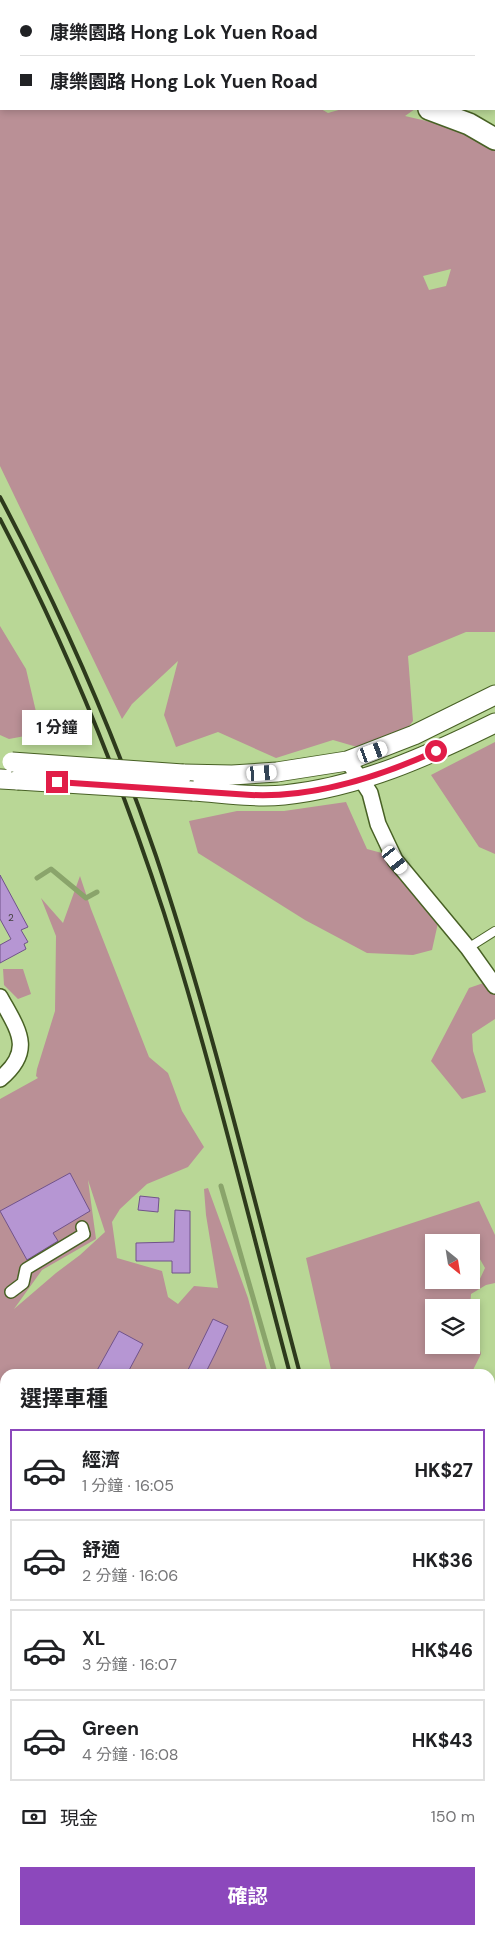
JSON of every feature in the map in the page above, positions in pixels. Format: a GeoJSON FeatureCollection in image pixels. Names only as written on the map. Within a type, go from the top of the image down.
{"type":"FeatureCollection","features":[{"type":"Feature","properties":{"kind":"main road"},"geometry":{"type":"LineString","coordinates":[[439,110],[495,139]]}},
{"type":"Feature","properties":{"kind":"street"},"geometry":{"type":"LineString","coordinates":[[6,762],[183,774],[232,775],[277,772],[347,761],[414,734],[495,696]]}},
{"type":"Feature","properties":{"kind":"street"},"geometry":{"type":"LineString","coordinates":[[9,779],[251,795],[284,795],[326,788],[384,772],[424,757],[495,722]]}},
{"type":"Feature","properties":{"kind":"street"},"geometry":{"type":"LineString","coordinates":[[347,761],[370,793],[378,824],[395,860],[468,948],[495,986]]}},
{"type":"Feature","properties":{"kind":"street"},"geometry":{"type":"LineString","coordinates":[[0,997],[20,1036],[20,1051],[13,1068],[0,1079]]}},
{"type":"Feature","properties":{"kind":"street"},"geometry":{"type":"LineString","coordinates":[[11,1292],[23,1283],[26,1269],[84,1234],[82,1227]]}},
{"type":"Feature","properties":{"kind":"lane"},"geometry":{"type":"LineString","coordinates":[[468,948],[495,931]]}},
{"type":"Feature","properties":{"kind":"shaded area"},"geometry":{"type":"Polygon","coordinates":[[[0,110],[323,110],[328,113],[338,110],[414,110],[405,116],[461,129],[495,148],[495,632],[466,632],[408,656],[413,721],[402,735],[357,747],[333,740],[276,758],[218,732],[176,747],[164,715],[178,661],[132,704],[122,719],[0,466],[0,110]],[[451,269],[423,276],[429,290],[446,286],[451,269]]]}},
{"type":"Feature","properties":{"kind":"shaded area"},"geometry":{"type":"Polygon","coordinates":[[[0,626],[26,669],[41,733],[9,739],[0,735],[0,626]]]}},
{"type":"Feature","properties":{"kind":"shaded area"},"geometry":{"type":"Polygon","coordinates":[[[495,742],[495,854],[479,847],[431,775],[495,742]]]}},
{"type":"Feature","properties":{"kind":"shaded area"},"geometry":{"type":"Polygon","coordinates":[[[346,802],[367,849],[404,859],[438,923],[432,950],[413,955],[367,953],[305,920],[198,853],[189,821],[237,811],[284,811],[346,802]]]}},
{"type":"Feature","properties":{"kind":"shaded area"},"geometry":{"type":"Polygon","coordinates":[[[80,876],[149,1057],[168,1073],[182,1111],[204,1147],[188,1167],[147,1184],[120,1209],[112,1222],[117,1258],[162,1271],[168,1297],[178,1304],[194,1286],[218,1288],[206,1215],[204,1189],[208,1188],[248,1298],[267,1369],[0,1369],[0,1099],[38,1078],[36,1076],[37,1069],[55,1011],[56,936],[41,898],[63,923],[80,876]],[[88,1180],[96,1239],[42,1270],[14,1309],[56,1273],[80,1255],[105,1232],[88,1180]]]}},
{"type":"Feature","properties":{"kind":"shaded area"},"geometry":{"type":"Polygon","coordinates":[[[3,969],[23,969],[31,994],[18,999],[4,985],[3,969]]]}},
{"type":"Feature","properties":{"kind":"shaded area"},"geometry":{"type":"Polygon","coordinates":[[[495,979],[495,1019],[472,1034],[473,1051],[486,1092],[462,1099],[431,1061],[469,988],[495,979]]]}},
{"type":"Feature","properties":{"kind":"shaded area"},"geometry":{"type":"Polygon","coordinates":[[[479,1201],[495,1235],[495,1283],[480,1289],[480,1279],[485,1268],[480,1259],[480,1234],[425,1234],[425,1289],[479,1289],[471,1294],[471,1299],[425,1299],[425,1354],[480,1354],[480,1350],[481,1354],[474,1369],[331,1369],[306,1258],[479,1201]]]}},
{"type":"Feature","properties":{"kind":"building"},"geometry":{"type":"Polygon","coordinates":[[[0,875],[28,927],[21,930],[28,942],[24,944],[26,949],[0,963],[0,945],[11,939],[0,919],[0,875]]]}},
{"type":"Feature","properties":{"kind":"building"},"geometry":{"type":"Polygon","coordinates":[[[70,1173],[90,1211],[53,1233],[58,1241],[27,1260],[0,1211],[70,1173]]]}},
{"type":"Feature","properties":{"kind":"building"},"geometry":{"type":"Polygon","coordinates":[[[140,1196],[159,1198],[158,1212],[138,1210],[140,1196]]]}},
{"type":"Feature","properties":{"kind":"building"},"geometry":{"type":"Polygon","coordinates":[[[175,1210],[190,1211],[190,1273],[172,1273],[172,1261],[136,1261],[136,1243],[174,1242],[175,1210]]]}},
{"type":"Feature","properties":{"kind":"building"},"geometry":{"type":"Polygon","coordinates":[[[213,1319],[228,1326],[208,1369],[188,1369],[213,1319]]]}},
{"type":"Feature","properties":{"kind":"building"},"geometry":{"type":"Polygon","coordinates":[[[119,1331],[143,1344],[130,1369],[98,1369],[119,1331]]]}},
{"type":"Feature","properties":{"kind":"waterway"},"geometry":{"type":"LineString","coordinates":[[37,878],[51,869],[86,898],[97,892]]}},
{"type":"Feature","properties":{"kind":"waterway"},"geometry":{"type":"LineString","coordinates":[[221,1186],[274,1369]]}},
{"type":"Feature","properties":{"kind":"railway"},"geometry":{"type":"LineString","coordinates":[[0,497],[44,584],[85,674],[140,810],[156,856],[196,984],[299,1369]]}},
{"type":"Feature","properties":{"kind":"railway"},"geometry":{"type":"LineString","coordinates":[[0,519],[69,663],[110,762],[147,862],[182,970],[230,1143],[289,1369]]}},
{"type":"Feature","properties":{"kind":"route"},"geometry":{"type":"LineString","coordinates":[[57,782],[267,796],[284,795],[312,791],[361,779],[405,765],[436,751]]}}]}
